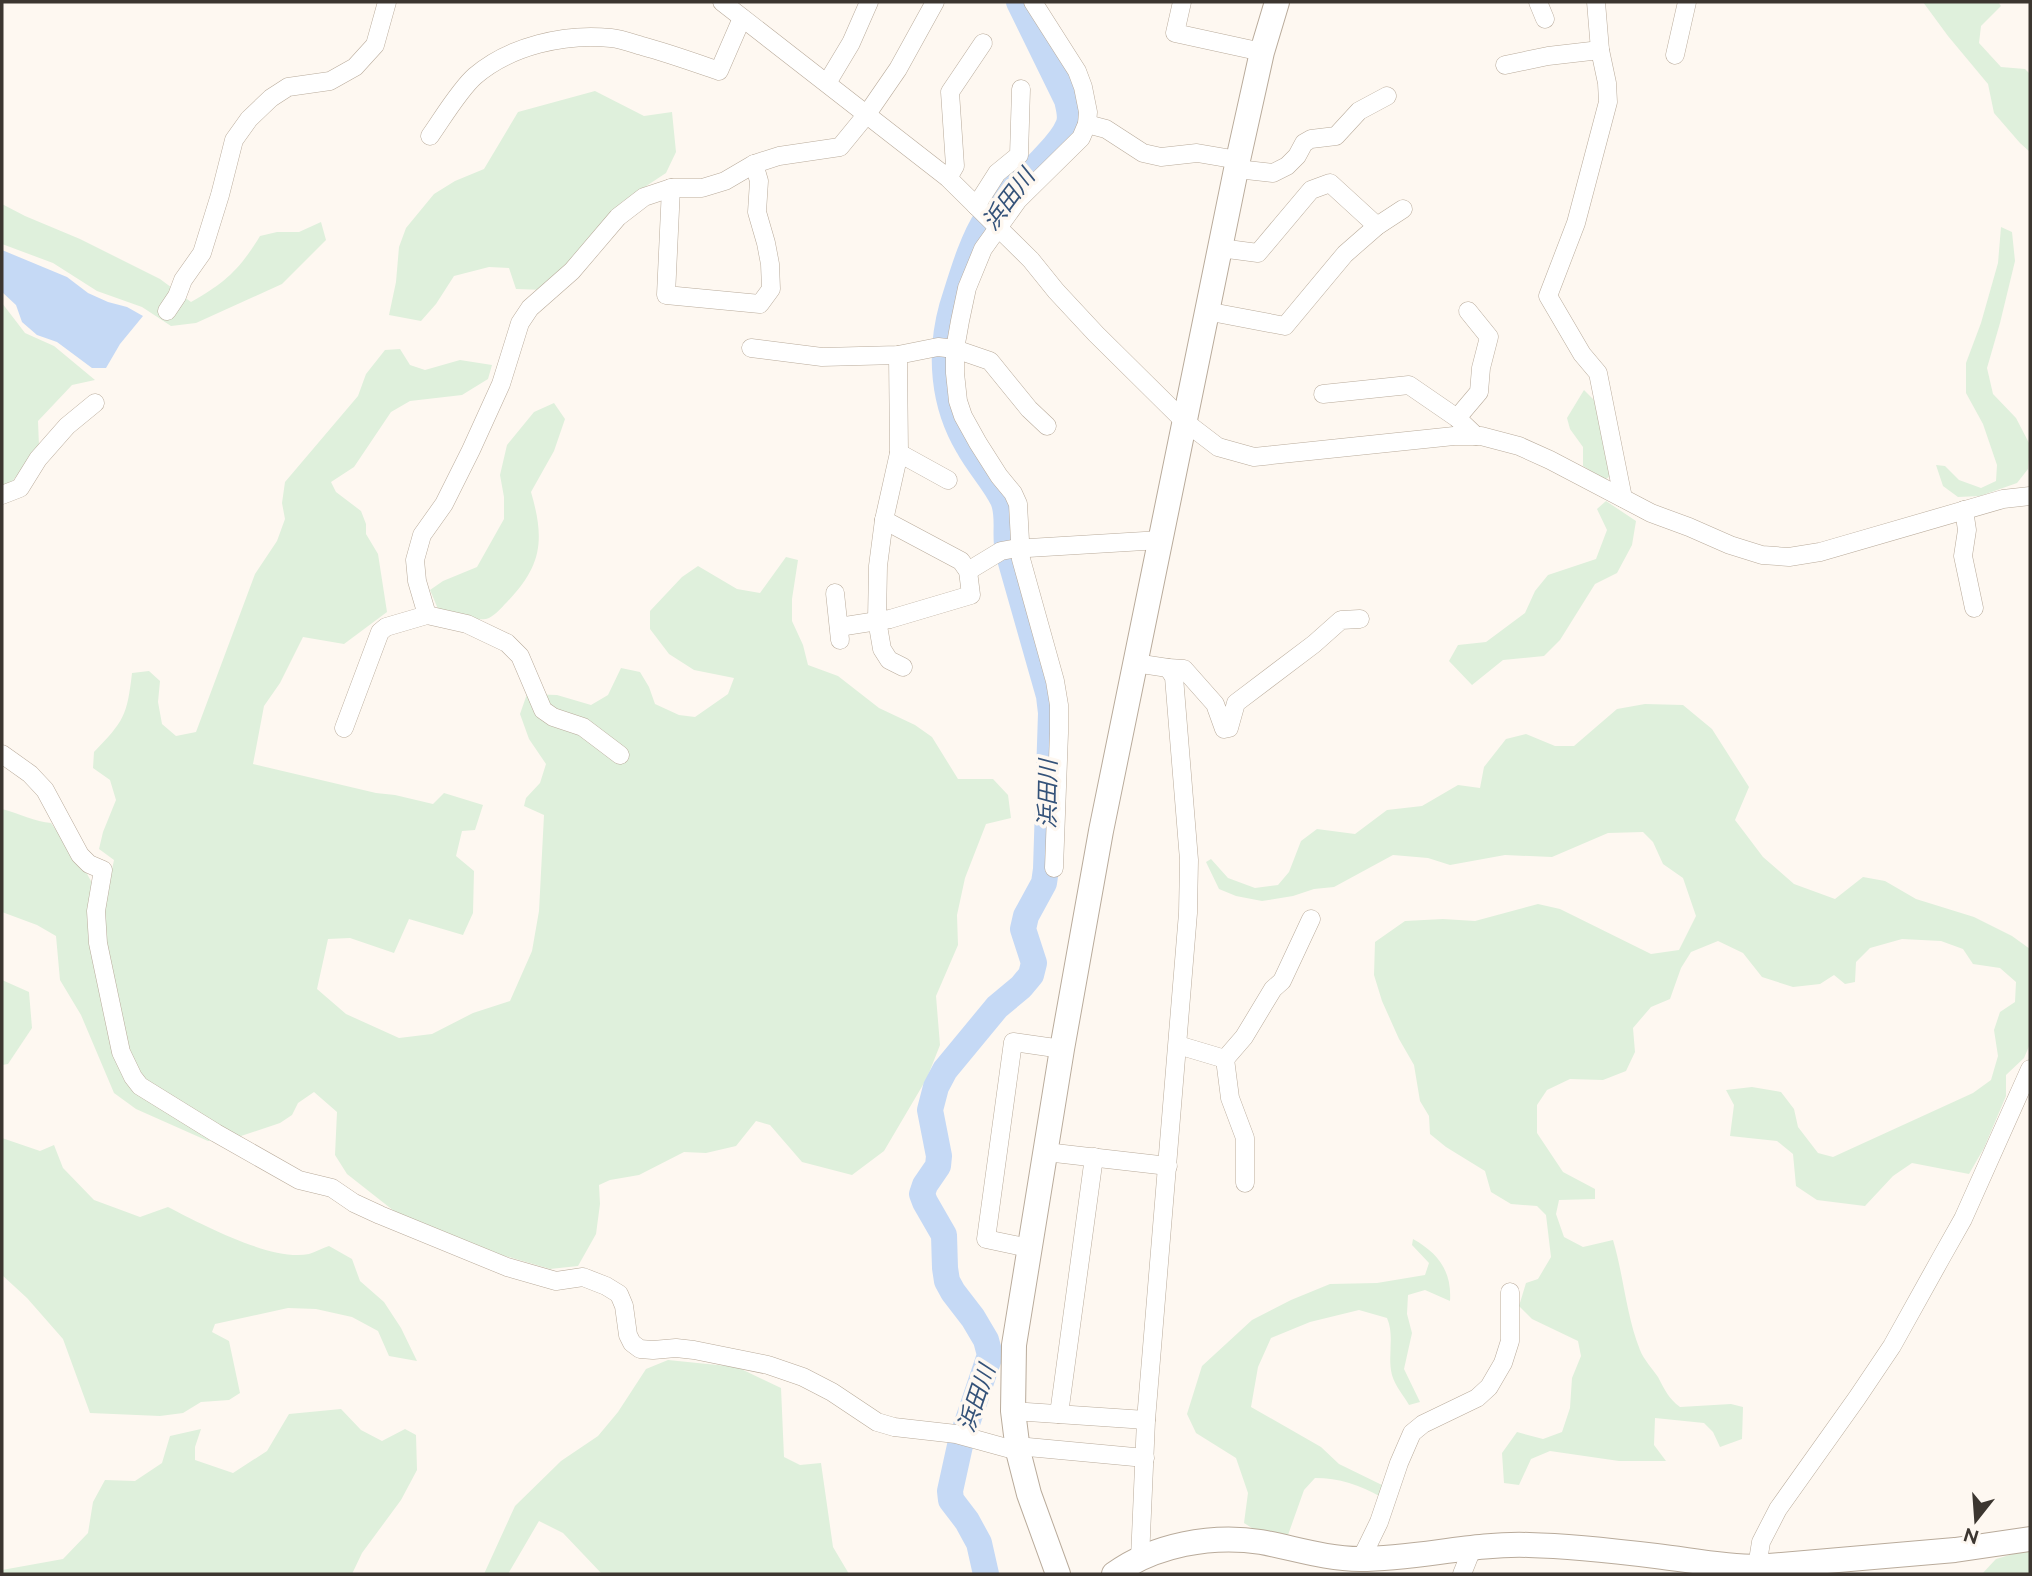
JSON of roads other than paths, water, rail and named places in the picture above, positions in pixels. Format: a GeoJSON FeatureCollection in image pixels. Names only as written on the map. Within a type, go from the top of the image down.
{"type":"FeatureCollection","features":[{"type":"Feature","properties":{"kind":"street"},"geometry":{"type":"LineString","coordinates":[[167,311],[183,280],[202,253],[234,140],[249,119],[271,98],[288,87],[330,81],[355,68],[375,45],[387,2]]}},
{"type":"Feature","properties":{"kind":"street"},"geometry":{"type":"LineString","coordinates":[[722,2],[948,178],[1031,260],[1096,334],[1184,421],[1219,447],[1254,457],[1476,436],[1519,446],[1651,513],[1730,545],[1762,555],[1789,557],[1820,552],[2003,499],[2030,496]]}},
{"type":"Feature","properties":{"kind":"street"},"geometry":{"type":"LineString","coordinates":[[827,83],[851,43],[869,2]]}},
{"type":"Feature","properties":{"kind":"street"},"geometry":{"type":"LineString","coordinates":[[428,615],[417,581],[415,560],[422,535],[444,505],[471,450],[501,384],[520,323],[530,308],[572,271],[618,218],[644,197],[671,188],[702,188],[725,181],[754,164],[779,156],[840,147],[898,69],[935,2]]}},
{"type":"Feature","properties":{"kind":"street"},"geometry":{"type":"LineString","coordinates":[[1011,550],[1018,504],[963,416],[948,348],[967,288],[983,249],[997,226],[1018,200],[1081,138],[1087,124],[1088,112],[1077,71],[1033,2]]}},
{"type":"Feature","properties":{"kind":"street"},"geometry":{"type":"LineString","coordinates":[[1182,2],[1175,33],[1262,52]]}},
{"type":"Feature","properties":{"kind":"street"},"geometry":{"type":"LineString","coordinates":[[1058,1574],[1029,1494],[1018,1449],[1013,1411],[1014,1345],[1101,831],[1237,164],[1262,52],[1278,2]]}},
{"type":"Feature","properties":{"kind":"street"},"geometry":{"type":"LineString","coordinates":[[1597,2],[1600,50],[1608,102],[1576,223],[1548,296],[1582,354],[1598,373],[1623,498]]}},
{"type":"Feature","properties":{"kind":"street"},"geometry":{"type":"LineString","coordinates":[[1675,55],[1687,2]]}},
{"type":"Feature","properties":{"kind":"street"},"geometry":{"type":"LineString","coordinates":[[430,136],[473,77],[501,57],[529,47],[562,40],[613,38],[672,54],[719,71],[742,18]]}},
{"type":"Feature","properties":{"kind":"street"},"geometry":{"type":"LineString","coordinates":[[948,178],[955,166],[950,92],[983,43]]}},
{"type":"Feature","properties":{"kind":"street"},"geometry":{"type":"LineString","coordinates":[[1505,65],[1548,56],[1600,50]]}},
{"type":"Feature","properties":{"kind":"street"},"geometry":{"type":"LineString","coordinates":[[978,208],[997,173],[1018,155],[1021,89]]}},
{"type":"Feature","properties":{"kind":"street"},"geometry":{"type":"LineString","coordinates":[[1087,124],[1106,129],[1143,153],[1161,158],[1197,153],[1273,173],[1287,166],[1304,143],[1311,139],[1336,136],[1359,111],[1387,96]]}},
{"type":"Feature","properties":{"kind":"street"},"geometry":{"type":"LineString","coordinates":[[671,188],[666,295],[760,304],[771,289],[770,264],[757,212],[759,181],[754,164]]}},
{"type":"Feature","properties":{"kind":"street"},"geometry":{"type":"LineString","coordinates":[[1220,248],[1258,253],[1311,190],[1330,183],[1377,226]]}},
{"type":"Feature","properties":{"kind":"street"},"geometry":{"type":"LineString","coordinates":[[1206,311],[1285,326],[1345,254],[1377,226],[1403,209]]}},
{"type":"Feature","properties":{"kind":"street"},"geometry":{"type":"LineString","coordinates":[[1457,418],[1479,391],[1481,368],[1489,337],[1468,310]]}},
{"type":"Feature","properties":{"kind":"street"},"geometry":{"type":"LineString","coordinates":[[751,348],[822,357],[898,355],[948,348],[990,361],[1028,410],[1048,426]]}},
{"type":"Feature","properties":{"kind":"street"},"geometry":{"type":"LineString","coordinates":[[898,355],[899,453],[884,520],[878,566],[877,620],[882,649],[889,660],[903,667]]}},
{"type":"Feature","properties":{"kind":"street"},"geometry":{"type":"LineString","coordinates":[[1323,394],[1409,385],[1457,418],[1476,436]]}},
{"type":"Feature","properties":{"kind":"street"},"geometry":{"type":"LineString","coordinates":[[2,495],[20,488],[38,459],[67,426],[95,403]]}},
{"type":"Feature","properties":{"kind":"street"},"geometry":{"type":"LineString","coordinates":[[899,453],[948,480]]}},
{"type":"Feature","properties":{"kind":"street"},"geometry":{"type":"LineString","coordinates":[[1964,510],[1967,530],[1963,556],[1974,608]]}},
{"type":"Feature","properties":{"kind":"street"},"geometry":{"type":"LineString","coordinates":[[835,593],[839,634],[877,620],[890,619],[971,595],[968,571],[961,561],[884,520]]}},
{"type":"Feature","properties":{"kind":"street"},"geometry":{"type":"LineString","coordinates":[[968,571],[1011,550],[1161,540]]}},
{"type":"Feature","properties":{"kind":"street"},"geometry":{"type":"LineString","coordinates":[[1011,550],[1021,559],[1059,705],[1054,868]]}},
{"type":"Feature","properties":{"kind":"street"},"geometry":{"type":"LineString","coordinates":[[344,728],[380,632],[386,627],[428,615],[467,624],[507,643],[520,656],[542,710],[553,717],[583,727],[620,755]]}},
{"type":"Feature","properties":{"kind":"street"},"geometry":{"type":"LineString","coordinates":[[1135,663],[1184,669],[1215,704],[1224,729],[1229,728],[1236,703],[1341,620],[1360,619]]}},
{"type":"Feature","properties":{"kind":"street"},"geometry":{"type":"LineString","coordinates":[[1140,1559],[1146,1420],[1188,913],[1189,860],[1177,700],[1174,677],[1168,668]]}},
{"type":"Feature","properties":{"kind":"street"},"geometry":{"type":"LineString","coordinates":[[2,754],[30,774],[45,790],[80,855],[89,864],[103,870],[96,911],[98,943],[121,1052],[133,1077],[140,1086],[216,1133],[299,1180],[332,1188],[354,1203],[380,1215],[507,1267],[555,1281],[583,1277],[606,1286],[619,1294],[624,1306],[628,1335],[632,1343],[640,1349],[694,1350],[768,1365],[803,1377],[832,1392],[877,1422],[894,1427],[962,1436],[1018,1449],[1145,1458]]}},
{"type":"Feature","properties":{"kind":"street"},"geometry":{"type":"LineString","coordinates":[[1245,1183],[1245,1138],[1230,1098],[1225,1059],[1244,1037],[1273,989],[1282,981],[1311,919]]}},
{"type":"Feature","properties":{"kind":"street"},"geometry":{"type":"LineString","coordinates":[[1029,1248],[986,1239],[1013,1042],[1062,1049]]}},
{"type":"Feature","properties":{"kind":"street"},"geometry":{"type":"LineString","coordinates":[[1178,1045],[1225,1059]]}},
{"type":"Feature","properties":{"kind":"street"},"geometry":{"type":"LineString","coordinates":[[1741,1569],[1761,1542],[1778,1509],[1892,1346],[1962,1219],[2030,1069]]}},
{"type":"Feature","properties":{"kind":"street"},"geometry":{"type":"LineString","coordinates":[[1046,1152],[1168,1166]]}},
{"type":"Feature","properties":{"kind":"street"},"geometry":{"type":"LineString","coordinates":[[1059,1414],[1094,1157]]}},
{"type":"Feature","properties":{"kind":"street"},"geometry":{"type":"LineString","coordinates":[[1361,1559],[1379,1522],[1412,1433],[1423,1424],[1477,1398],[1489,1387],[1503,1363],[1510,1341],[1510,1292]]}},
{"type":"Feature","properties":{"kind":"street"},"geometry":{"type":"LineString","coordinates":[[1013,1411],[1146,1420]]}},
{"type":"Feature","properties":{"kind":"street"},"geometry":{"type":"LineString","coordinates":[[1114,1574],[1140,1559],[1169,1549],[1193,1543],[1237,1540],[1261,1542],[1317,1555],[1361,1559],[1526,1545],[1554,1546],[1654,1556],[1741,1569],[1955,1550],[2030,1539]]}},
{"type":"Feature","properties":{"kind":"street"},"geometry":{"type":"LineString","coordinates":[[1462,1574],[1472,1549]]}},
{"type":"Feature","properties":{"kind":"water"},"geometry":{"type":"Polygon","coordinates":[[[2,250],[67,277],[88,293],[127,307],[143,316],[120,344],[106,368],[92,368],[57,342],[37,335],[22,322],[16,305],[2,292],[2,250]]]}},
{"type":"Feature","properties":{"kind":"waterway","name":"浜田川"},"geometry":{"type":"LineString","coordinates":[[986,1574],[979,1543],[951,1500],[950,1491],[961,1441],[990,1355],[986,1340],[947,1281],[944,1235],[922,1194],[938,1166],[939,1156],[930,1110],[936,1087],[945,1070],[997,1007],[1031,975],[1034,963],[1023,929],[1026,916],[1044,883],[1046,869],[1051,713],[1049,696],[1008,552],[1005,506],[960,430],[949,396],[945,361],[945,343],[952,307],[976,237],[987,218],[1056,144],[1069,123],[1067,100],[1019,2]]}}]}
